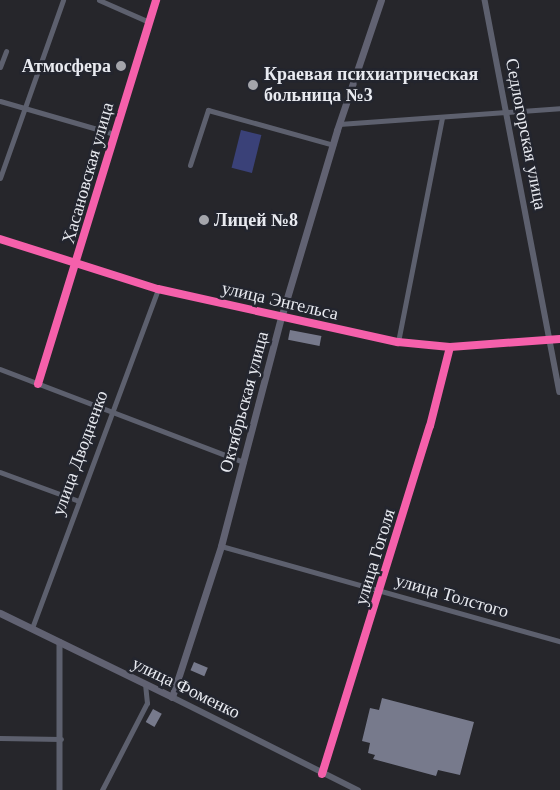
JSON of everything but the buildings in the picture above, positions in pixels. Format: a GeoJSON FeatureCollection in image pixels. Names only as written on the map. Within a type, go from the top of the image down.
{"type":"FeatureCollection","features":[{"type":"Feature","properties":{"kind":"main road","name":"Октябрьская улица"},"geometry":{"type":"LineString","coordinates":[[172,697],[221,546],[281,318],[339,124],[381,0]]}},
{"type":"Feature","properties":{"kind":"main road","name":"улица Фоменко"},"geometry":{"type":"LineString","coordinates":[[0,613],[172,697]]}},
{"type":"Feature","properties":{"kind":"street"},"geometry":{"type":"LineString","coordinates":[[0,178],[62,0]]}},
{"type":"Feature","properties":{"kind":"street"},"geometry":{"type":"LineString","coordinates":[[99,0],[149,22]]}},
{"type":"Feature","properties":{"kind":"street","name":"Хасановская улица"},"geometry":{"type":"LineString","coordinates":[[38,384],[78,264],[114,134],[156,0]]}},
{"type":"Feature","properties":{"kind":"street","name":"Седлогорская улица"},"geometry":{"type":"LineString","coordinates":[[485,0],[552,340],[560,392]]}},
{"type":"Feature","properties":{"kind":"street"},"geometry":{"type":"LineString","coordinates":[[0,67],[6,51]]}},
{"type":"Feature","properties":{"kind":"street"},"geometry":{"type":"LineString","coordinates":[[0,101],[114,134]]}},
{"type":"Feature","properties":{"kind":"street"},"geometry":{"type":"LineString","coordinates":[[339,124],[560,108]]}},
{"type":"Feature","properties":{"kind":"street"},"geometry":{"type":"LineString","coordinates":[[190,165],[208,110],[333,145]]}},
{"type":"Feature","properties":{"kind":"street"},"geometry":{"type":"LineString","coordinates":[[398,342],[442,118]]}},
{"type":"Feature","properties":{"kind":"street","name":"улица Энгельса"},"geometry":{"type":"LineString","coordinates":[[0,239],[158,289],[281,318],[398,342],[450,347],[560,339]]}},
{"type":"Feature","properties":{"kind":"street","name":"улица Дводненко"},"geometry":{"type":"LineString","coordinates":[[32,628],[158,289]]}},
{"type":"Feature","properties":{"kind":"street","name":"улица Гоголя"},"geometry":{"type":"LineString","coordinates":[[322,774],[381,590],[450,347]]}},
{"type":"Feature","properties":{"kind":"street"},"geometry":{"type":"LineString","coordinates":[[0,369],[110,414],[244,462]]}},
{"type":"Feature","properties":{"kind":"street"},"geometry":{"type":"LineString","coordinates":[[0,472],[79,501]]}},
{"type":"Feature","properties":{"kind":"street","name":"улица Толстого"},"geometry":{"type":"LineString","coordinates":[[221,546],[560,641]]}},
{"type":"Feature","properties":{"kind":"street"},"geometry":{"type":"LineString","coordinates":[[60,642],[60,790]]}},
{"type":"Feature","properties":{"kind":"street"},"geometry":{"type":"LineString","coordinates":[[102,790],[147,703],[145,685]]}},
{"type":"Feature","properties":{"kind":"street","name":"улица Фоменко"},"geometry":{"type":"LineString","coordinates":[[172,697],[322,774],[358,790]]}},
{"type":"Feature","properties":{"kind":"street"},"geometry":{"type":"LineString","coordinates":[[0,738],[61,739]]}},
{"type":"Feature","properties":{"kind":"shaded area"},"geometry":{"type":"Polygon","coordinates":[[[241,130],[261,135],[252,173],[232,168],[241,130]]]}},
{"type":"Feature","properties":{"kind":"cycle path"},"geometry":{"type":"LineString","coordinates":[[38,384],[156,0]]}},
{"type":"Feature","properties":{"kind":"cycle path"},"geometry":{"type":"LineString","coordinates":[[0,239],[158,289],[398,342],[450,347],[560,339]]}},
{"type":"Feature","properties":{"kind":"cycle path"},"geometry":{"type":"LineString","coordinates":[[322,774],[430,426],[450,347]]}},
{"type":"Feature","properties":{"kind":"place","name":"Атмосфера"},"geometry":{"type":"Point","coordinates":[121,66]}},
{"type":"Feature","properties":{"kind":"place","name":"Краевая психиатрическая больница №3"},"geometry":{"type":"Point","coordinates":[253,85]}},
{"type":"Feature","properties":{"kind":"place","name":"Лицей №8"},"geometry":{"type":"Point","coordinates":[204,220]}}]}
